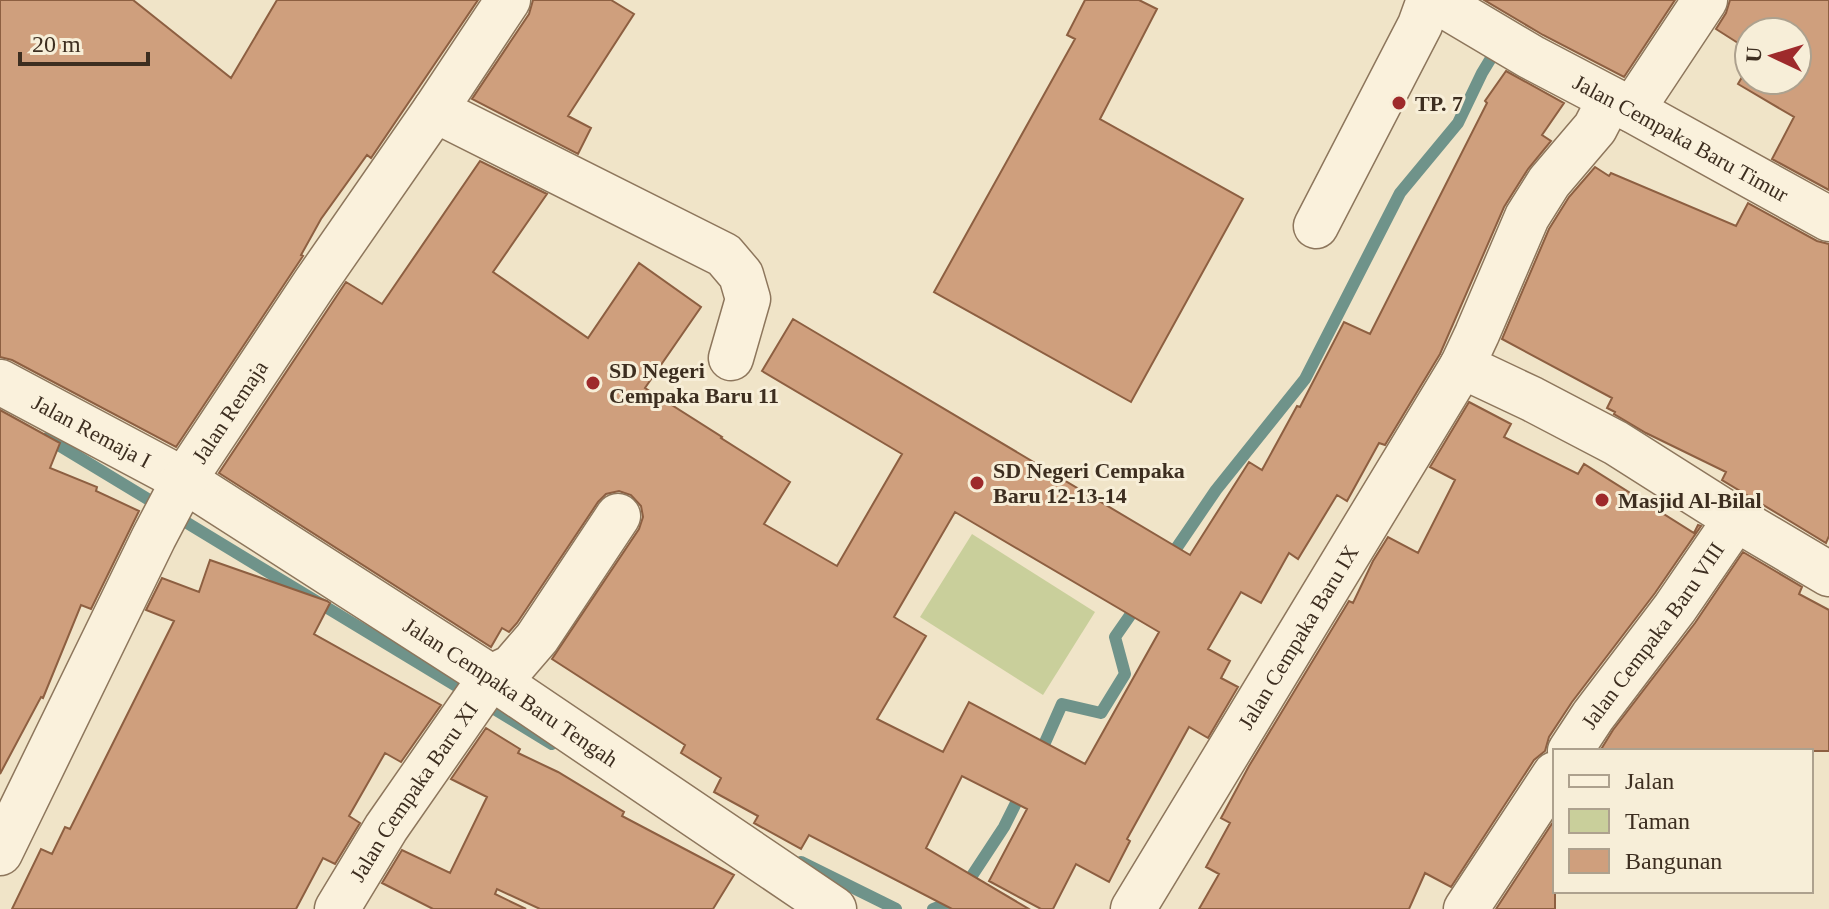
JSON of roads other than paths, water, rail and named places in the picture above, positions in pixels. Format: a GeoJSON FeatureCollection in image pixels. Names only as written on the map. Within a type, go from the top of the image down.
{"type":"FeatureCollection","features":[{"type":"Feature","properties":{"kind":"street","name":"Jalan Remaja"},"geometry":{"type":"LineString","coordinates":[[0,853],[171,506],[315,283],[508,0]]}},
{"type":"Feature","properties":{"kind":"street"},"geometry":{"type":"LineString","coordinates":[[1316,226],[1432,0]]}},
{"type":"Feature","properties":{"kind":"street","name":"Jalan Cempaka Baru Timur"},"geometry":{"type":"LineString","coordinates":[[1432,0],[1829,219]]}},
{"type":"Feature","properties":{"kind":"street","name":"Jalan Cempaka Baru IX"},"geometry":{"type":"LineString","coordinates":[[1133,909],[1462,366],[1527,217],[1549,182],[1595,128],[1621,104],[1705,0]]}},
{"type":"Feature","properties":{"kind":"street"},"geometry":{"type":"LineString","coordinates":[[435,110],[724,255],[741,275],[748,299],[731,358]]}},
{"type":"Feature","properties":{"kind":"street"},"geometry":{"type":"LineString","coordinates":[[1462,366],[1616,443],[1829,574]]}},
{"type":"Feature","properties":{"kind":"street","name":"Jalan Remaja I"},"geometry":{"type":"LineString","coordinates":[[0,382],[171,506]]}},
{"type":"Feature","properties":{"kind":"street","name":"Jalan Cempaka Baru Tengah"},"geometry":{"type":"LineString","coordinates":[[171,506],[777,882],[834,909]]}},
{"type":"Feature","properties":{"kind":"street","name":"Jalan Cempaka Baru XI"},"geometry":{"type":"LineString","coordinates":[[337,909],[386,828],[479,695],[512,667],[537,638],[618,516]]}},
{"type":"Feature","properties":{"kind":"street","name":"Jalan Cempaka Baru VIII"},"geometry":{"type":"LineString","coordinates":[[1571,749],[1736,519]]}},
{"type":"Feature","properties":{"kind":"street"},"geometry":{"type":"LineString","coordinates":[[1466,909],[1553,777]]}},
{"type":"Feature","properties":{"kind":"waterway"},"geometry":{"type":"LineString","coordinates":[[1169,559],[1216,490],[1305,379],[1400,193],[1458,123],[1499,45]]}},
{"type":"Feature","properties":{"kind":"waterway"},"geometry":{"type":"LineString","coordinates":[[47,438],[552,744]]}},
{"type":"Feature","properties":{"kind":"waterway"},"geometry":{"type":"LineString","coordinates":[[1039,756],[1062,704],[1101,713],[1125,674],[1115,637],[1138,604]]}},
{"type":"Feature","properties":{"kind":"waterway"},"geometry":{"type":"LineString","coordinates":[[933,909],[956,900],[1004,827],[1022,791]]}},
{"type":"Feature","properties":{"kind":"waterway"},"geometry":{"type":"LineString","coordinates":[[801,862],[896,909]]}},
{"type":"Feature","properties":{"kind":"place","name":"TP. 7"},"geometry":{"type":"Point","coordinates":[1399,103]}},
{"type":"Feature","properties":{"kind":"place","name":"SD Negeri Cempaka Baru 11"},"geometry":{"type":"Point","coordinates":[593,383]}},
{"type":"Feature","properties":{"kind":"place","name":"SD Negeri Cempaka Baru 12-13-14"},"geometry":{"type":"Point","coordinates":[977,483]}},
{"type":"Feature","properties":{"kind":"place","name":"Masjid Al-Bilal"},"geometry":{"type":"Point","coordinates":[1602,500]}}]}
